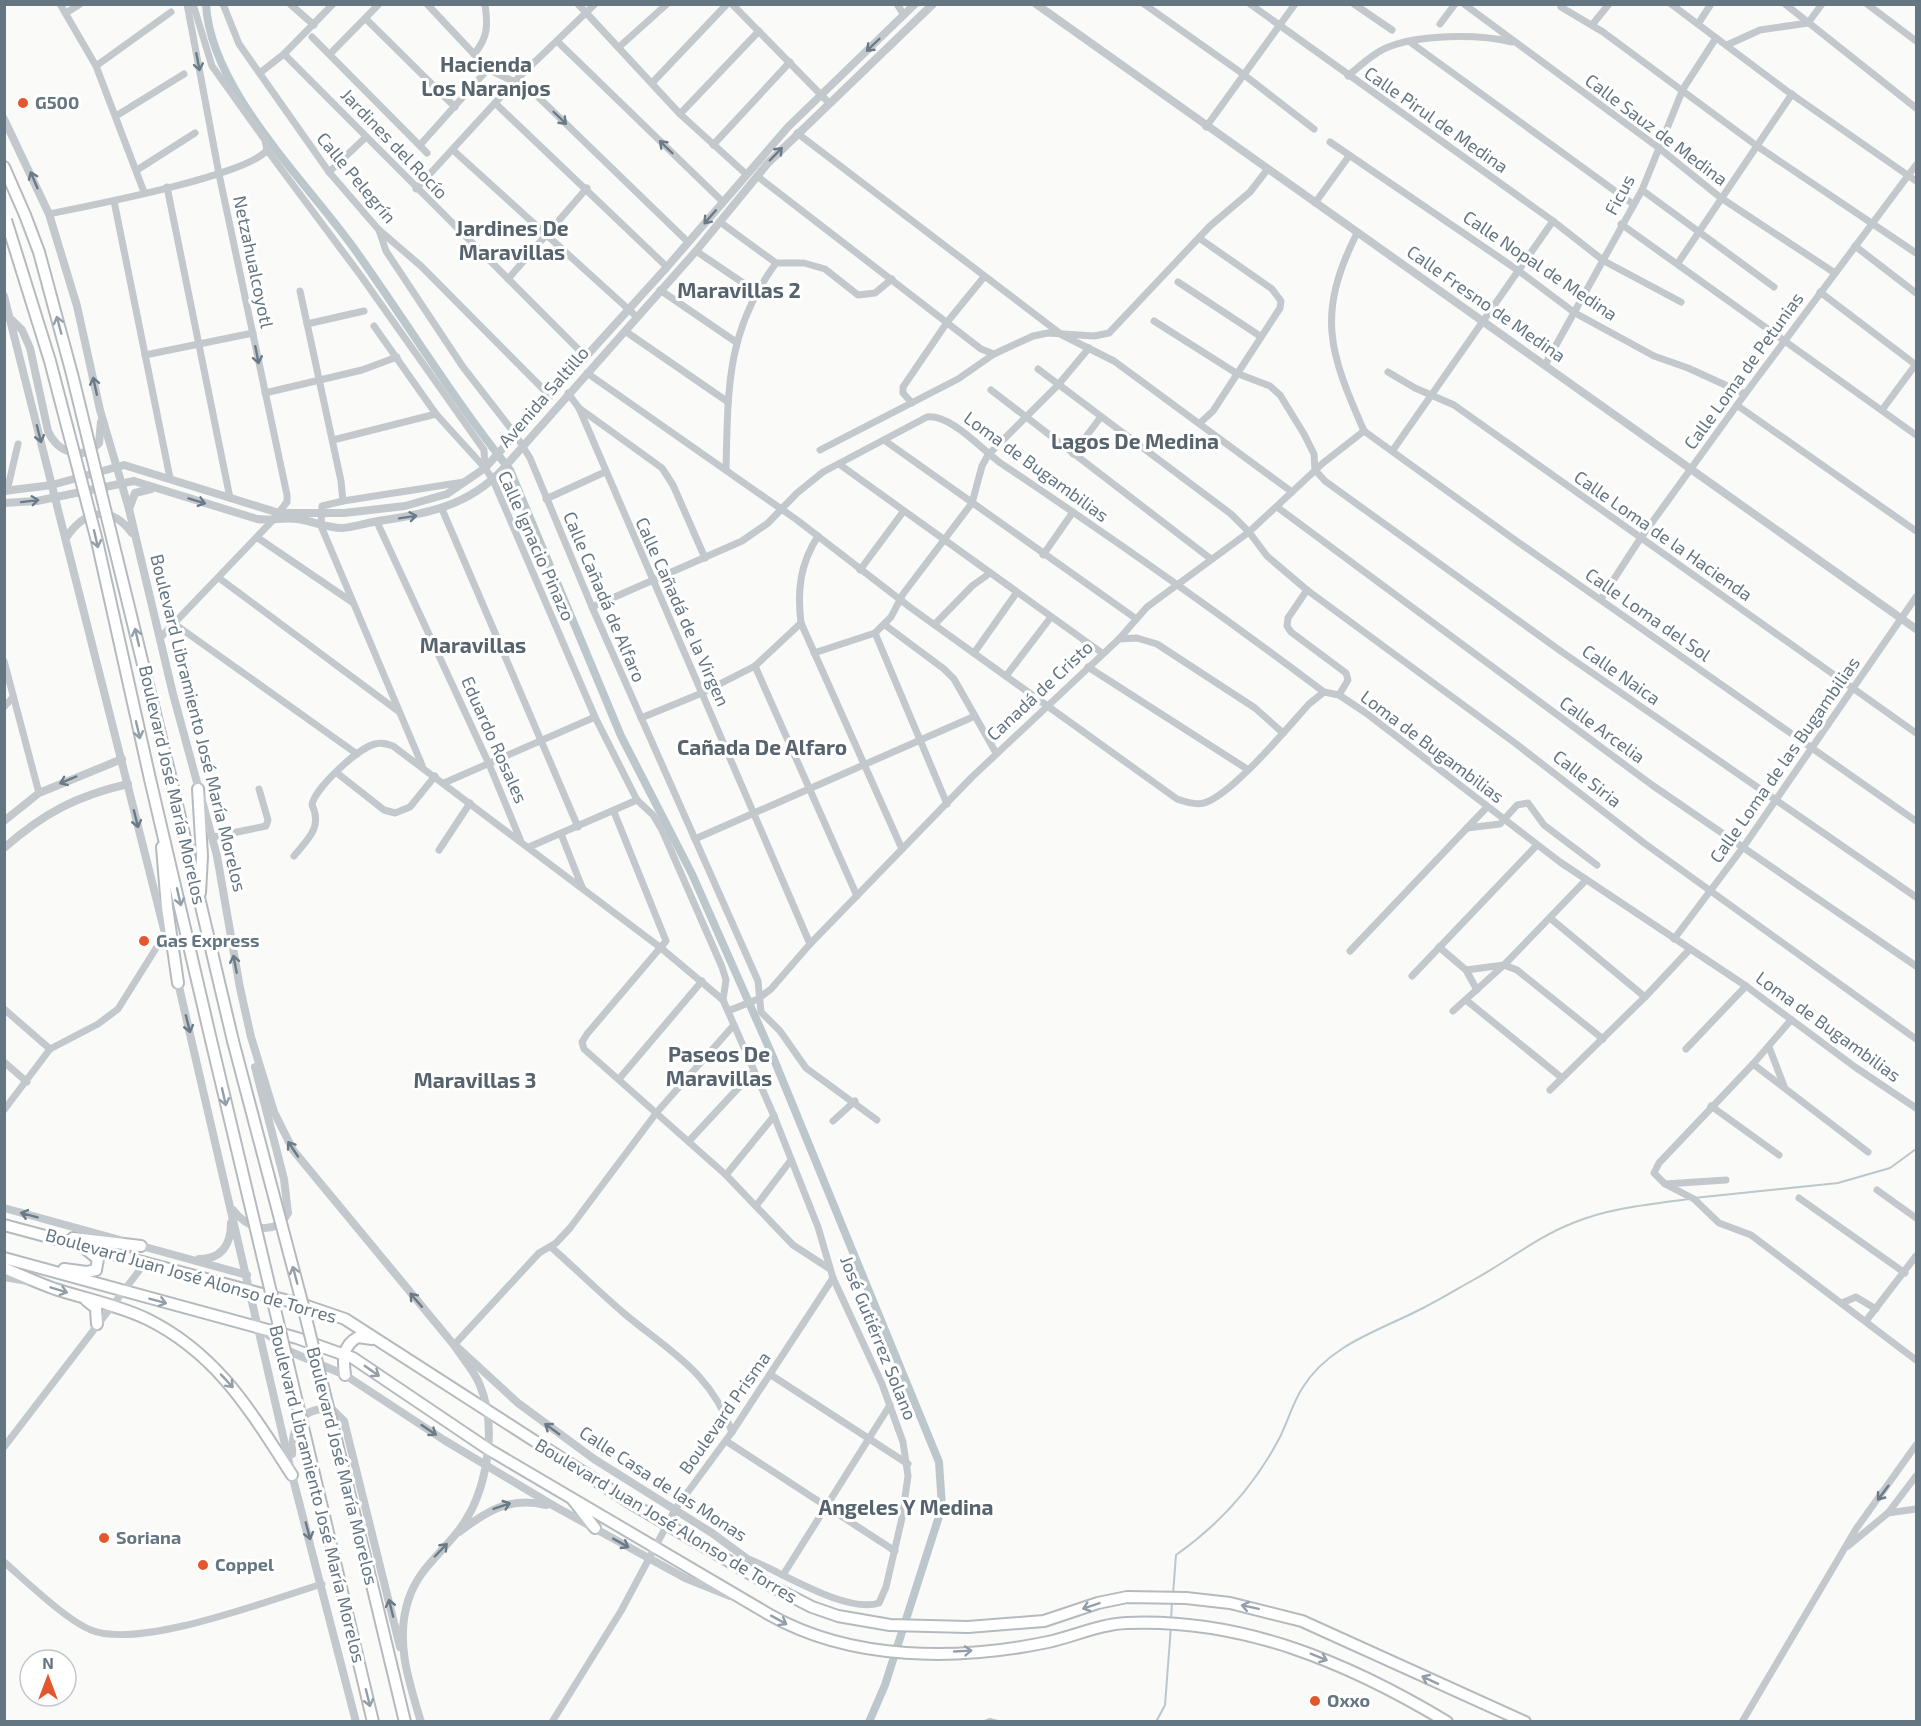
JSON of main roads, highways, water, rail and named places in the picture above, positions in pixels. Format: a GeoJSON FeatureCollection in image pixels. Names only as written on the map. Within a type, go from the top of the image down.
{"type":"FeatureCollection","features":[{"type":"Feature","properties":{"kind":"main road","name":"Boulevard José María Morelos"},"geometry":{"type":"LineString","coordinates":[[4,167],[39,252],[72,374],[233,1041],[303,1306],[405,1722]]}},
{"type":"Feature","properties":{"kind":"main road","name":"Boulevard José María Morelos"},"geometry":{"type":"LineString","coordinates":[[5,219],[50,361],[97,541],[150,779],[373,1722]]}},
{"type":"Feature","properties":{"kind":"main road"},"geometry":{"type":"LineString","coordinates":[[198,789],[202,856],[200,905]]}},
{"type":"Feature","properties":{"kind":"main road"},"geometry":{"type":"LineString","coordinates":[[162,826],[162,865],[178,983]]}},
{"type":"Feature","properties":{"kind":"main road","name":"Boulevard Juan José Alonso de Torres"},"geometry":{"type":"LineString","coordinates":[[4,1225],[345,1319],[485,1410],[668,1524],[771,1586],[812,1607],[838,1616],[890,1625],[1023,1625],[1044,1621],[1113,1599],[1186,1598],[1230,1603],[1302,1621],[1525,1722]]}},
{"type":"Feature","properties":{"kind":"main road"},"geometry":{"type":"LineString","coordinates":[[43,1234],[141,1246]]}},
{"type":"Feature","properties":{"kind":"main road"},"geometry":{"type":"LineString","coordinates":[[4,1258],[81,1272],[96,1270],[99,1262],[97,1257],[77,1244]]}},
{"type":"Feature","properties":{"kind":"main road","name":"Boulevard Juan José Alonso de Torres"},"geometry":{"type":"LineString","coordinates":[[4,1258],[344,1353],[488,1449],[809,1635],[837,1643],[904,1652],[1023,1646],[1109,1626],[1148,1623],[1219,1628],[1285,1643],[1349,1671],[1447,1722]]}},
{"type":"Feature","properties":{"kind":"main road"},"geometry":{"type":"LineString","coordinates":[[4,1268],[38,1282],[112,1306],[164,1329],[210,1364],[253,1412],[292,1474]]}},
{"type":"Feature","properties":{"kind":"main road"},"geometry":{"type":"LineString","coordinates":[[81,1296],[96,1308],[97,1324]]}},
{"type":"Feature","properties":{"kind":"main road"},"geometry":{"type":"LineString","coordinates":[[345,1375],[344,1353],[354,1340],[368,1337],[412,1367],[439,1380]]}},
{"type":"Feature","properties":{"kind":"main road"},"geometry":{"type":"LineString","coordinates":[[569,1495],[595,1528]]}},
{"type":"Feature","properties":{"kind":"main road"},"geometry":{"type":"LineString","coordinates":[[1484,1704],[1509,1722]]}},
{"type":"Feature","properties":{"kind":"waterway"},"geometry":{"type":"LineString","coordinates":[[206,4],[211,36],[224,68],[242,101],[286,163],[353,247],[449,388],[510,470],[621,736],[692,874],[773,1057],[939,1462],[942,1507],[885,1685],[869,1722]]}},
{"type":"Feature","properties":{"kind":"waterway"},"geometry":{"type":"LineString","coordinates":[[1694,1198],[1838,1183],[1890,1168],[1916,1149]]}},
{"type":"Feature","properties":{"kind":"waterway"},"geometry":{"type":"LineString","coordinates":[[1173,1594],[1176,1555],[1222,1517],[1248,1487],[1280,1437],[1303,1387],[1327,1360],[1357,1340],[1436,1301],[1560,1229],[1616,1210],[1689,1199]]}},
{"type":"Feature","properties":{"kind":"waterway"},"geometry":{"type":"LineString","coordinates":[[1171,1620],[1172,1602]]}},
{"type":"Feature","properties":{"kind":"waterway"},"geometry":{"type":"LineString","coordinates":[[1156,1722],[1165,1705],[1171,1626]]}},
{"type":"Feature","properties":{"kind":"waterway"},"geometry":{"type":"LineString","coordinates":[[982,1722],[990,1719],[1002,1722]]}},
{"type":"Feature","properties":{"kind":"place","name":"G500"},"geometry":{"type":"Point","coordinates":[23,103]}},
{"type":"Feature","properties":{"kind":"place","name":"Gas Express"},"geometry":{"type":"Point","coordinates":[144,941]}},
{"type":"Feature","properties":{"kind":"place","name":"Soriana"},"geometry":{"type":"Point","coordinates":[104,1538]}},
{"type":"Feature","properties":{"kind":"place","name":"Coppel"},"geometry":{"type":"Point","coordinates":[203,1565]}},
{"type":"Feature","properties":{"kind":"place","name":"Oxxo"},"geometry":{"type":"Point","coordinates":[1315,1701]}},
{"type":"Feature","properties":{"kind":"district","name":"Hacienda Los Naranjos"},"geometry":{"type":"Point","coordinates":[486,77]}},
{"type":"Feature","properties":{"kind":"district","name":"Jardines De Maravillas"},"geometry":{"type":"Point","coordinates":[512,241]}},
{"type":"Feature","properties":{"kind":"district","name":"Maravillas 2"},"geometry":{"type":"Point","coordinates":[739,291]}},
{"type":"Feature","properties":{"kind":"district","name":"Lagos De Medina"},"geometry":{"type":"Point","coordinates":[1135,442]}},
{"type":"Feature","properties":{"kind":"district","name":"Maravillas"},"geometry":{"type":"Point","coordinates":[473,646]}},
{"type":"Feature","properties":{"kind":"district","name":"Cañada De Alfaro"},"geometry":{"type":"Point","coordinates":[762,748]}},
{"type":"Feature","properties":{"kind":"district","name":"Paseos De Maravillas"},"geometry":{"type":"Point","coordinates":[719,1067]}},
{"type":"Feature","properties":{"kind":"district","name":"Maravillas 3"},"geometry":{"type":"Point","coordinates":[475,1081]}},
{"type":"Feature","properties":{"kind":"district","name":"Angeles Y Medina"},"geometry":{"type":"Point","coordinates":[906,1508]}}]}
